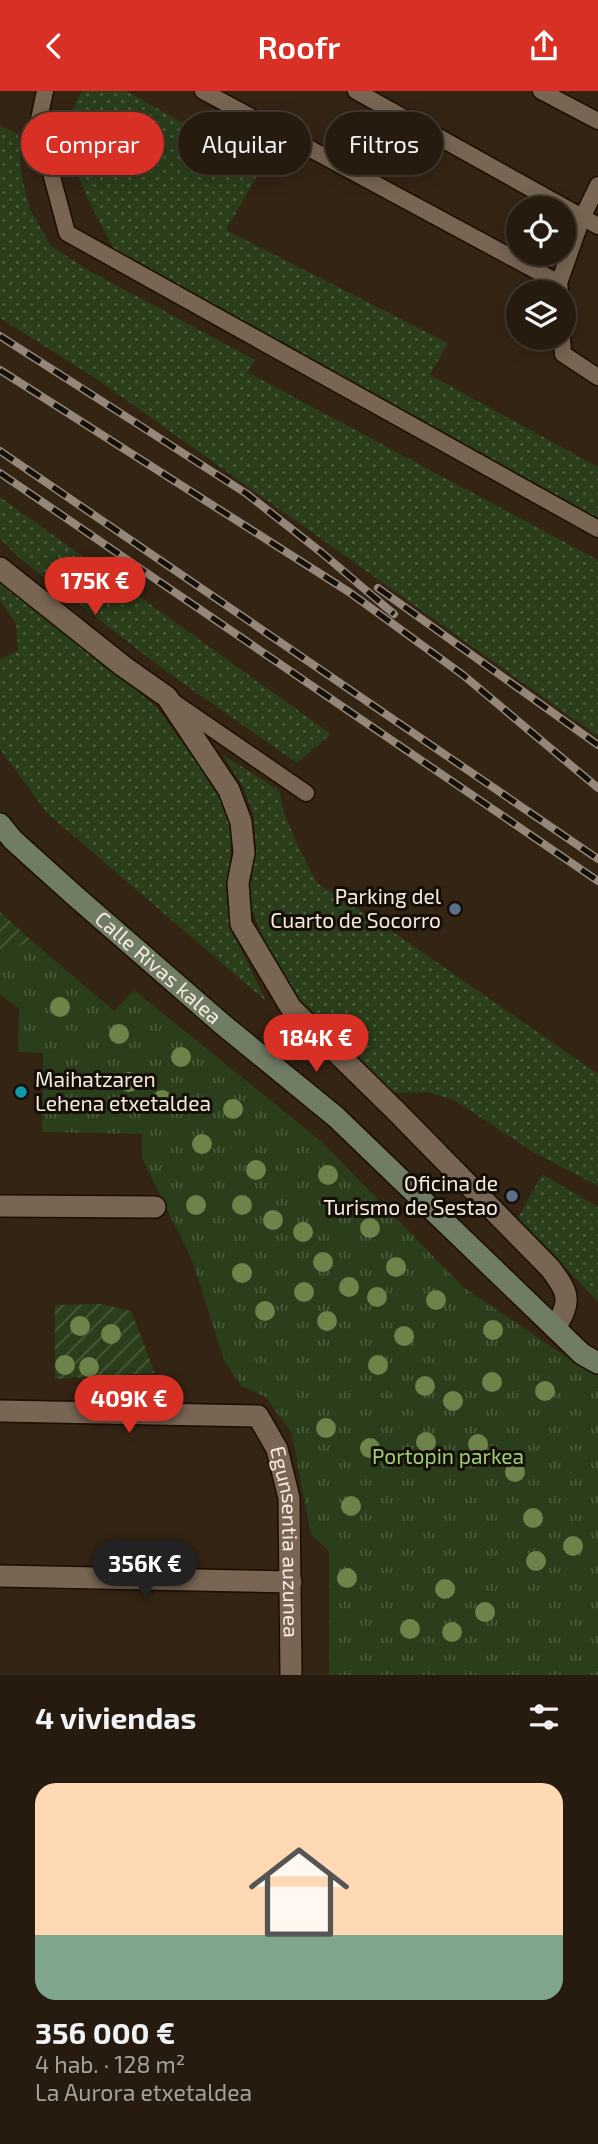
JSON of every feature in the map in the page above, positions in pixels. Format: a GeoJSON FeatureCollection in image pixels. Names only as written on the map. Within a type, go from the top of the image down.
{"type":"FeatureCollection","features":[{"type":"Feature","properties":{"kind":"street"},"geometry":{"type":"LineString","coordinates":[[0,568],[123,666],[167,697],[229,790],[241,821],[244,853],[237,883],[241,923],[291,1008],[550,1268],[566,1291],[564,1313],[555,1328]]}},
{"type":"Feature","properties":{"kind":"street","name":"Calle Rivas kalea"},"geometry":{"type":"LineString","coordinates":[[0,824],[13,840],[74,895],[221,1023],[336,1117],[582,1354],[598,1363]]}},
{"type":"Feature","properties":{"kind":"street"},"geometry":{"type":"LineString","coordinates":[[0,1206],[155,1207]]}},
{"type":"Feature","properties":{"kind":"street","name":"Egunsentia auzunea"},"geometry":{"type":"LineString","coordinates":[[0,1411],[258,1416],[277,1450],[289,1498],[290,1675]]}},
{"type":"Feature","properties":{"kind":"street"},"geometry":{"type":"LineString","coordinates":[[0,1576],[291,1582]]}},
{"type":"Feature","properties":{"kind":"lane"},"geometry":{"type":"LineString","coordinates":[[45,91],[38,124],[67,233],[598,529]]}},
{"type":"Feature","properties":{"kind":"lane"},"geometry":{"type":"LineString","coordinates":[[204,91],[545,280]]}},
{"type":"Feature","properties":{"kind":"lane"},"geometry":{"type":"LineString","coordinates":[[356,91],[598,226]]}},
{"type":"Feature","properties":{"kind":"lane"},"geometry":{"type":"LineString","coordinates":[[541,91],[598,121]]}},
{"type":"Feature","properties":{"kind":"lane"},"geometry":{"type":"LineString","coordinates":[[562,280],[582,218],[598,185]]}},
{"type":"Feature","properties":{"kind":"lane"},"geometry":{"type":"LineString","coordinates":[[564,350],[564,354],[598,377]]}},
{"type":"Feature","properties":{"kind":"lane"},"geometry":{"type":"LineString","coordinates":[[167,697],[306,793]]}},
{"type":"Feature","properties":{"kind":"green space"},"geometry":{"type":"Polygon","coordinates":[[[82,91],[126,91],[164,112],[73,112],[82,91]]]}},
{"type":"Feature","properties":{"kind":"green space"},"geometry":{"type":"Polygon","coordinates":[[[164,112],[178,120],[178,175],[257,175],[226,230],[448,343],[430,375],[598,467],[598,518],[113,248],[78,175],[164,175],[164,112]]]}},
{"type":"Feature","properties":{"kind":"green space"},"geometry":{"type":"Polygon","coordinates":[[[0,126],[18,134],[21,175],[30,209],[51,246],[88,270],[255,360],[247,372],[598,560],[598,736],[98,380],[0,318],[0,126]]]}},
{"type":"Feature","properties":{"kind":"green space"},"geometry":{"type":"Polygon","coordinates":[[[0,497],[331,734],[297,763],[167,672],[22,560],[0,539],[0,497]]]}},
{"type":"Feature","properties":{"kind":"green space"},"geometry":{"type":"Polygon","coordinates":[[[0,576],[156,707],[217,789],[232,833],[227,904],[232,931],[266,1001],[47,813],[0,749],[0,659],[18,651],[16,623],[0,601],[0,576]]]}},
{"type":"Feature","properties":{"kind":"green space"},"geometry":{"type":"Polygon","coordinates":[[[223,755],[279,790],[284,813],[317,883],[396,934],[598,1074],[598,1186],[535,1153],[454,1100],[427,1092],[393,1093],[301,1004],[261,933],[248,899],[256,853],[254,817],[244,788],[223,755]]]}},
{"type":"Feature","properties":{"kind":"green space"},"geometry":{"type":"Polygon","coordinates":[[[0,912],[31,940],[0,957],[0,912]]]}},
{"type":"Feature","properties":{"kind":"green space","name":"Portopin parkea"},"geometry":{"type":"Polygon","coordinates":[[[31,940],[114,1011],[134,990],[322,1142],[463,1287],[580,1366],[598,1375],[598,1675],[329,1675],[329,1551],[311,1535],[292,1434],[266,1397],[241,1386],[224,1360],[193,1262],[142,1158],[142,1134],[42,1132],[43,1053],[18,1052],[19,1008],[0,995],[0,957],[31,940]]]}},
{"type":"Feature","properties":{"kind":"green space"},"geometry":{"type":"Polygon","coordinates":[[[542,1174],[598,1207],[598,1302],[518,1218],[542,1174]]]}},
{"type":"Feature","properties":{"kind":"green space"},"geometry":{"type":"Polygon","coordinates":[[[101,1304],[131,1311],[155,1373],[55,1379],[55,1305],[101,1304]]]}},
{"type":"Feature","properties":{"kind":"railway"},"geometry":{"type":"LineString","coordinates":[[0,336],[247,494],[394,614]]}},
{"type":"Feature","properties":{"kind":"railway"},"geometry":{"type":"LineString","coordinates":[[0,370],[349,592],[463,675],[598,788]]}},
{"type":"Feature","properties":{"kind":"railway"},"geometry":{"type":"LineString","coordinates":[[0,451],[598,859]]}},
{"type":"Feature","properties":{"kind":"railway"},"geometry":{"type":"LineString","coordinates":[[0,473],[598,881]]}},
{"type":"Feature","properties":{"kind":"railway"},"geometry":{"type":"LineString","coordinates":[[378,588],[598,745]]}},
{"type":"Feature","properties":{"kind":"place","name":"Parking del Cuarto de Socorro"},"geometry":{"type":"Point","coordinates":[455,909]}},
{"type":"Feature","properties":{"kind":"place","name":"Maihatzaren Lehena etxetaldea"},"geometry":{"type":"Point","coordinates":[21,1092]}},
{"type":"Feature","properties":{"kind":"place","name":"Oficina de Turismo de Sestao"},"geometry":{"type":"Point","coordinates":[512,1196]}}]}
